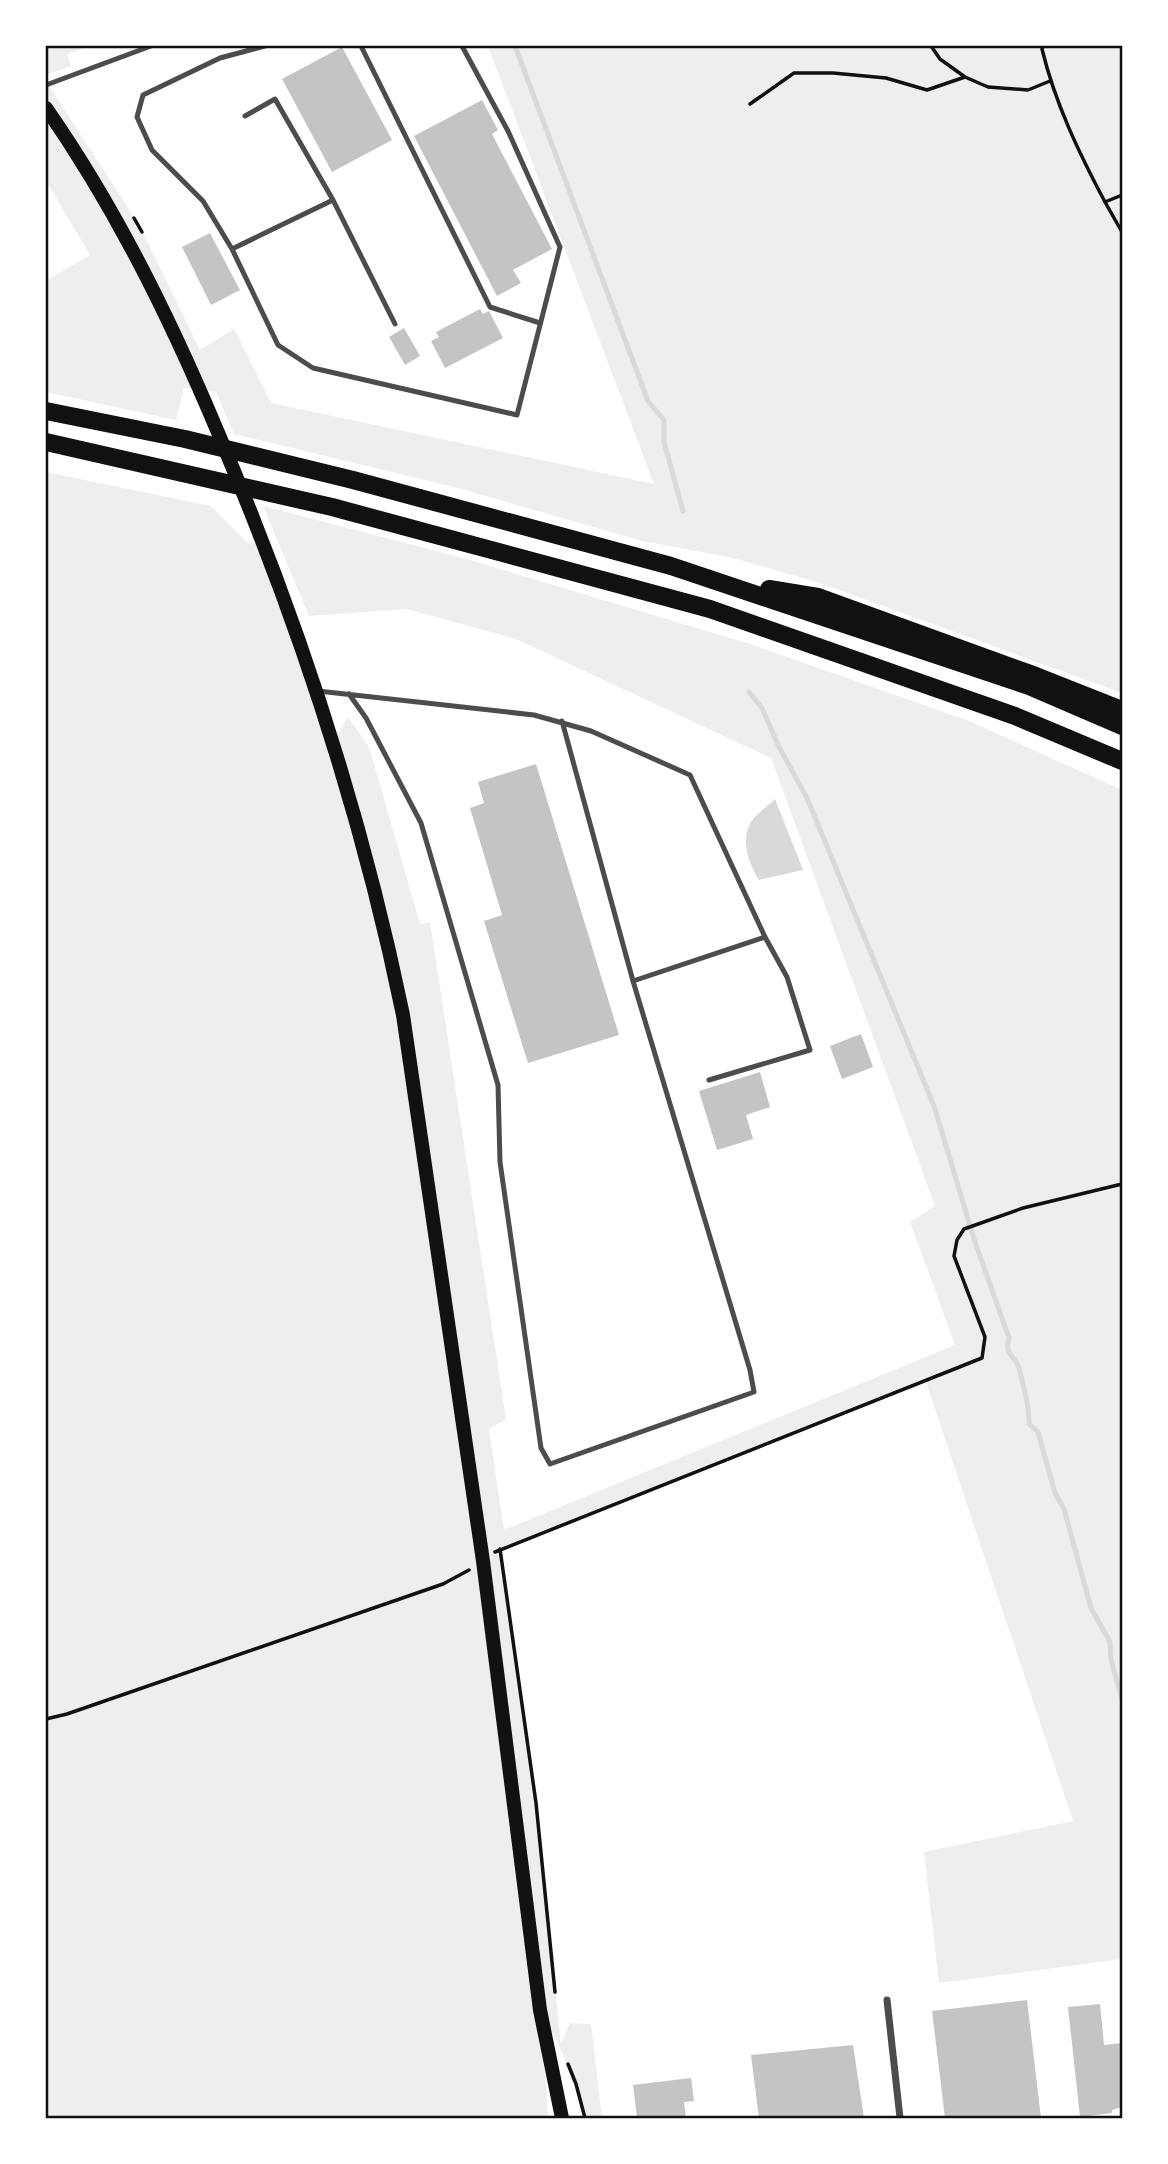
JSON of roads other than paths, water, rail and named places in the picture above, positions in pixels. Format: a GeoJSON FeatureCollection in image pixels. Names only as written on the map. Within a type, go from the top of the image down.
{"type":"FeatureCollection","features":[{"type":"Feature","properties":{"kind":"highway"},"geometry":{"type":"LineString","coordinates":[[46,411],[185,439],[353,480],[671,566],[1029,686],[1122,726]]}},
{"type":"Feature","properties":{"kind":"highway"},"geometry":{"type":"LineString","coordinates":[[46,442],[332,507],[710,609],[1015,716],[1122,761]]}},
{"type":"Feature","properties":{"kind":"highway"},"geometry":{"type":"LineString","coordinates":[[716,580],[818,597],[1122,710]]}},
{"type":"Feature","properties":{"kind":"main road"},"geometry":{"type":"LineString","coordinates":[[46,108],[122,229],[200,389],[265,545],[315,691],[384,925],[403,1015],[483,1560],[540,2011],[562,2119]]}},
{"type":"Feature","properties":{"kind":"street"},"geometry":{"type":"LineString","coordinates":[[887,2000],[900,2119]]}},
{"type":"Feature","properties":{"kind":"lane"},"geometry":{"type":"LineString","coordinates":[[46,85],[151,46]]}},
{"type":"Feature","properties":{"kind":"lane"},"geometry":{"type":"LineString","coordinates":[[265,46],[220,58],[143,94],[137,117],[152,150],[203,201],[232,249],[278,345],[313,368],[517,415],[560,247],[508,131],[462,46]]}},
{"type":"Feature","properties":{"kind":"lane"},"geometry":{"type":"LineString","coordinates":[[361,46],[490,307],[540,323]]}},
{"type":"Feature","properties":{"kind":"lane"},"geometry":{"type":"LineString","coordinates":[[245,116],[275,99],[333,200],[396,324]]}},
{"type":"Feature","properties":{"kind":"lane"},"geometry":{"type":"LineString","coordinates":[[232,249],[333,200]]}},
{"type":"Feature","properties":{"kind":"lane"},"geometry":{"type":"LineString","coordinates":[[315,691],[534,715],[562,721],[690,775],[765,937],[787,977],[810,1049],[709,1080]]}},
{"type":"Feature","properties":{"kind":"lane"},"geometry":{"type":"LineString","coordinates":[[349,694],[366,718],[421,823],[498,1084],[500,1162],[541,1448],[550,1464],[754,1392],[750,1370],[633,981],[562,721]]}},
{"type":"Feature","properties":{"kind":"lane"},"geometry":{"type":"LineString","coordinates":[[633,981],[765,937]]}},
{"type":"Feature","properties":{"kind":"waterway"},"geometry":{"type":"LineString","coordinates":[[515,46],[648,401],[664,420],[664,442],[683,511]]}},
{"type":"Feature","properties":{"kind":"waterway"},"geometry":{"type":"LineString","coordinates":[[749,692],[762,708],[779,747],[807,798],[934,1106],[974,1239],[1009,1338],[1008,1349],[1019,1368],[1029,1424],[1038,1432],[1055,1493],[1064,1509],[1091,1608],[1110,1642],[1111,1660],[1122,1699]]}}]}
